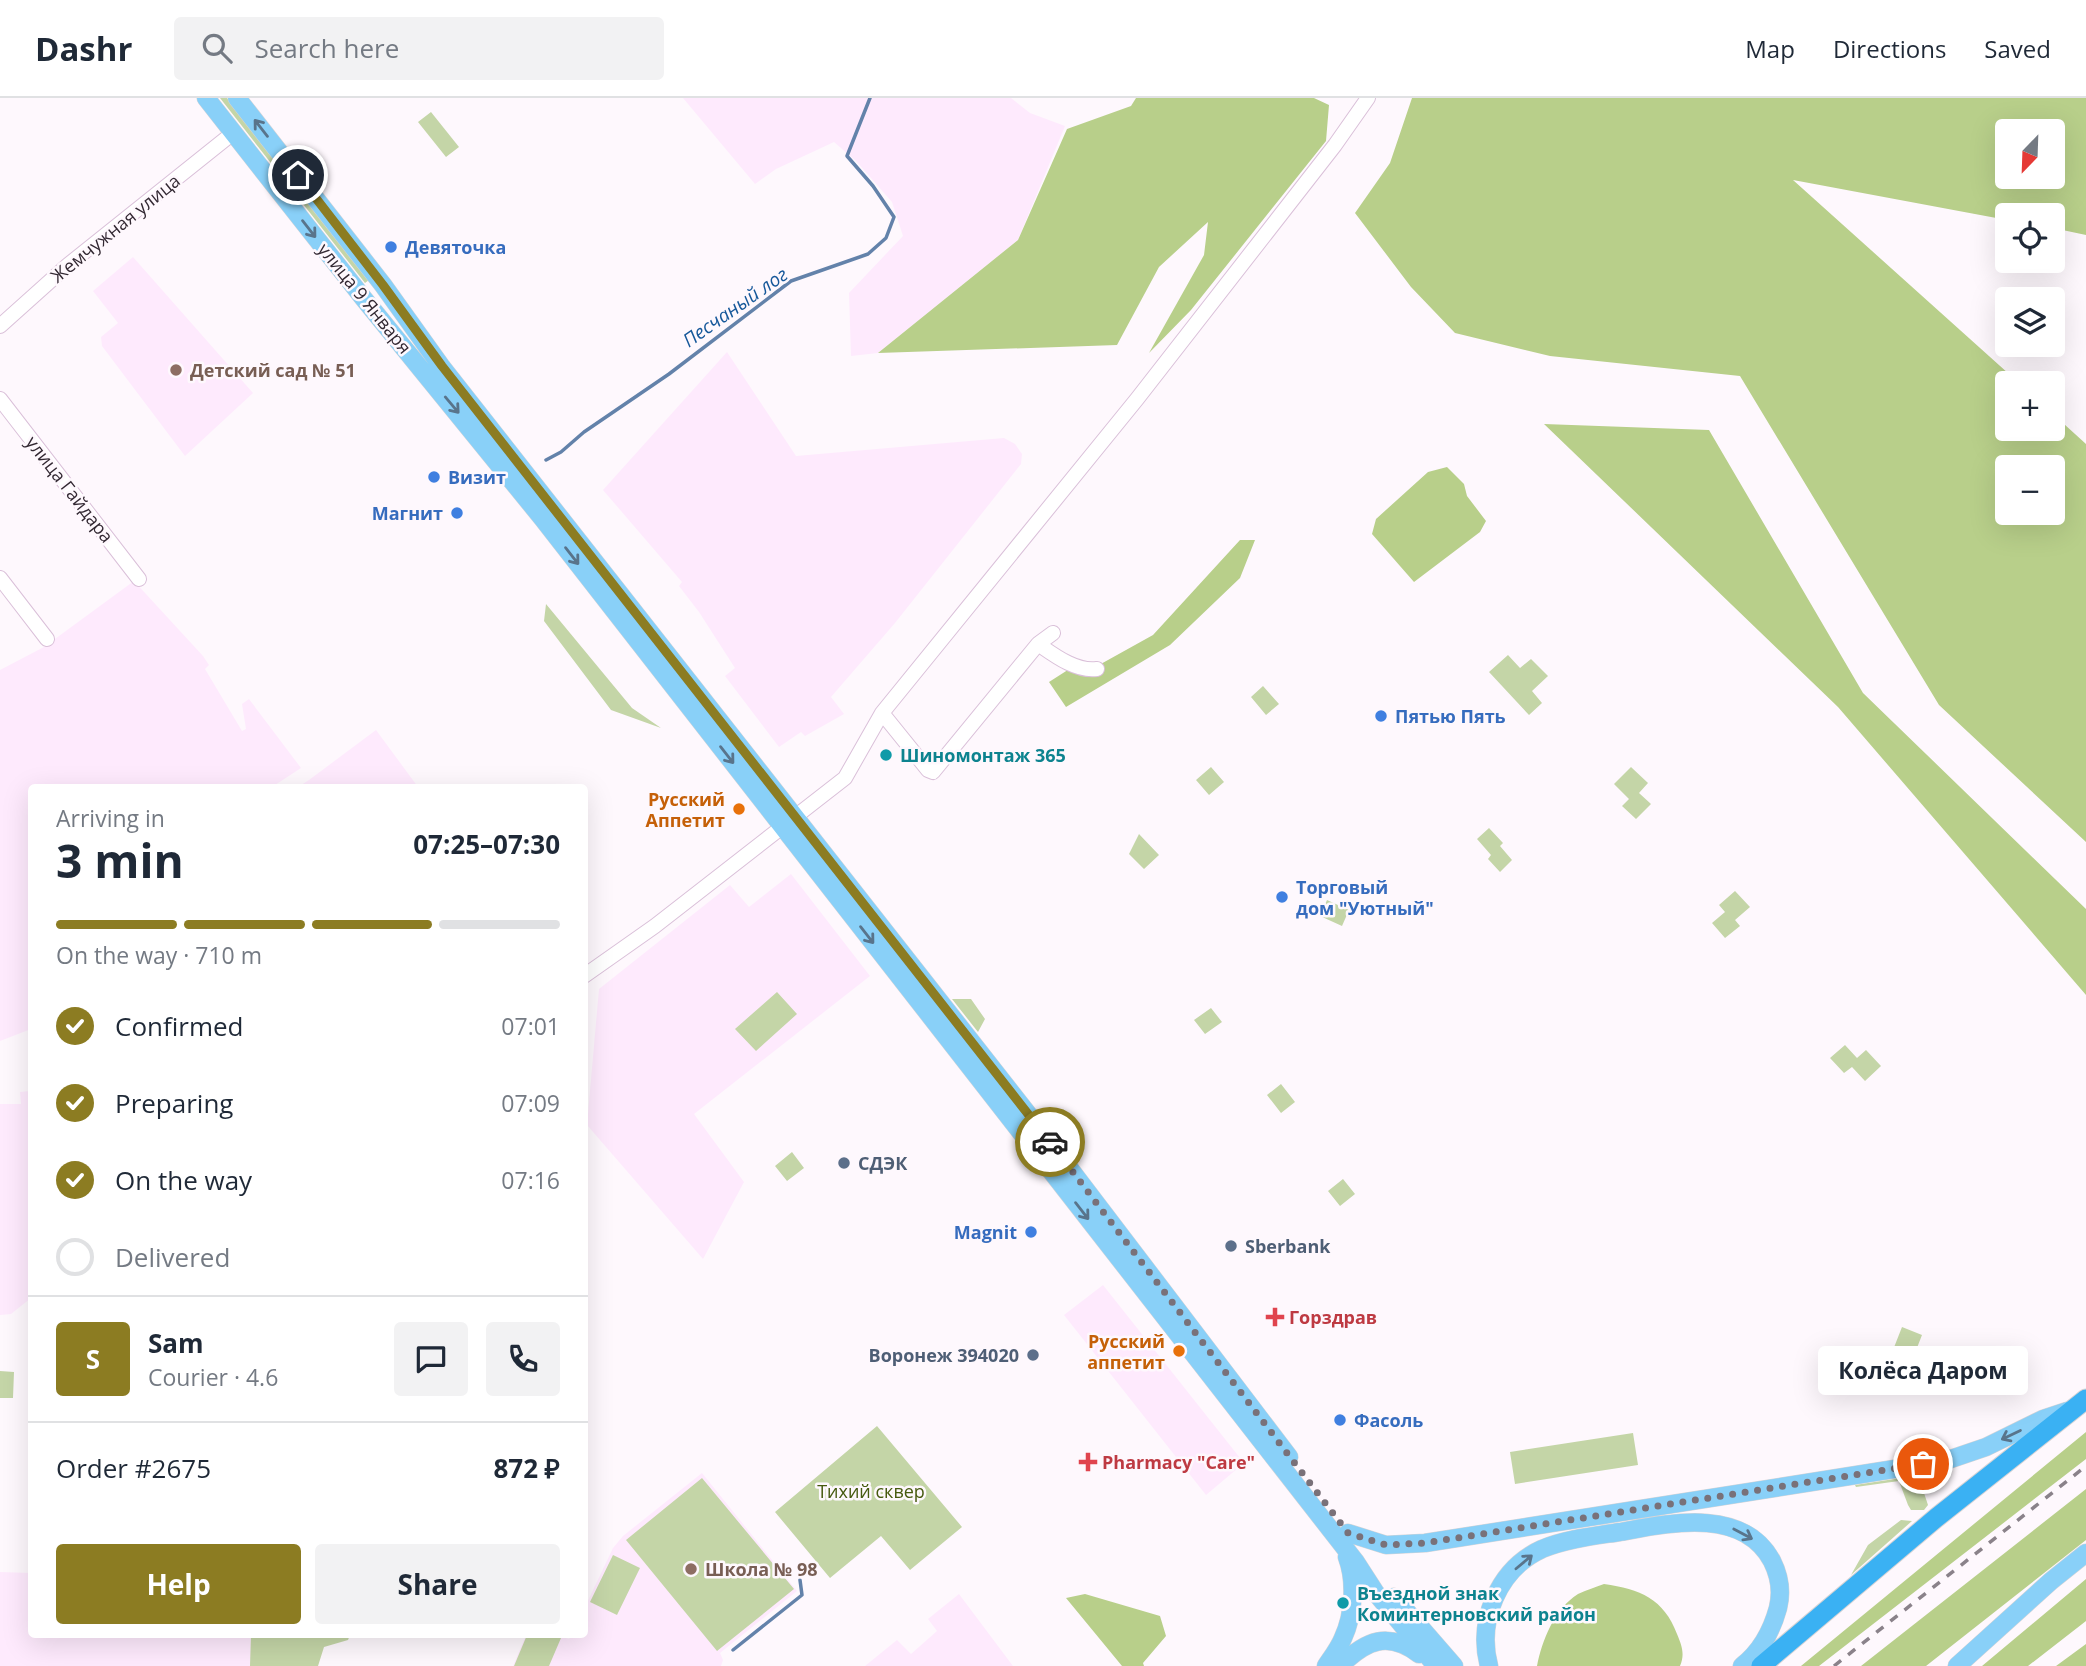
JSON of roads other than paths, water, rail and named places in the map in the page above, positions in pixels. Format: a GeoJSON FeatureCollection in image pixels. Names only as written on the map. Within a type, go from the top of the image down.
{"type":"FeatureCollection","features":[{"type":"Feature","properties":{"kind":"highway"},"geometry":{"type":"LineString","coordinates":[[1761,1666],[1936,1518],[2080,1404]]}},
{"type":"Feature","properties":{"kind":"main road","name":"улица 9 Января"},"geometry":{"type":"LineString","coordinates":[[206,98],[364,299],[1043,1134],[1343,1536],[1454,1666]]}},
{"type":"Feature","properties":{"kind":"main road","name":"улица 9 Января"},"geometry":{"type":"LineString","coordinates":[[237,98],[383,285],[708,720]]}},
{"type":"Feature","properties":{"kind":"main road"},"geometry":{"type":"LineString","coordinates":[[1326,1666],[1343,1637],[1351,1609],[1353,1586],[1343,1536],[1386,1545],[1425,1543],[1945,1461],[1986,1447],[2080,1404]]}},
{"type":"Feature","properties":{"kind":"main road"},"geometry":{"type":"LineString","coordinates":[[1489,1666],[1484,1632],[1488,1613],[1507,1577],[1524,1560],[1540,1550],[1558,1544],[1689,1522],[1731,1527],[1752,1538],[1766,1550],[1775,1567],[1780,1584],[1776,1615],[1761,1645],[1742,1666]]}},
{"type":"Feature","properties":{"kind":"main road","name":"улица 9 Января"},"geometry":{"type":"LineString","coordinates":[[1343,1536],[1375,1592],[1436,1666]]}},
{"type":"Feature","properties":{"kind":"main road"},"geometry":{"type":"LineString","coordinates":[[1957,1666],[2086,1553]]}},
{"type":"Feature","properties":{"kind":"main road"},"geometry":{"type":"LineString","coordinates":[[1340,1666],[1356,1651],[1378,1640],[1399,1641],[1436,1666]]}},
{"type":"Feature","properties":{"kind":"street"},"geometry":{"type":"LineString","coordinates":[[588,973],[655,926],[845,778],[882,713],[1138,399],[1335,145],[1368,98]]}},
{"type":"Feature","properties":{"kind":"street","name":"Жемчужная улица"},"geometry":{"type":"LineString","coordinates":[[0,326],[68,265],[233,133]]}},
{"type":"Feature","properties":{"kind":"street","name":"улица Гайдара"},"geometry":{"type":"LineString","coordinates":[[0,399],[139,579]]}},
{"type":"Feature","properties":{"kind":"street"},"geometry":{"type":"LineString","coordinates":[[0,578],[47,639]]}},
{"type":"Feature","properties":{"kind":"street"},"geometry":{"type":"LineString","coordinates":[[882,713],[928,770],[933,772],[1038,644],[1053,633]]}},
{"type":"Feature","properties":{"kind":"street"},"geometry":{"type":"LineString","coordinates":[[1038,644],[1074,666],[1097,669]]}},
{"type":"Feature","properties":{"kind":"waterway","name":"Песчаный лог"},"geometry":{"type":"LineString","coordinates":[[546,460],[669,374],[791,281],[868,254],[886,238],[894,217],[873,186],[847,156],[870,98]]}},
{"type":"Feature","properties":{"kind":"waterway"},"geometry":{"type":"LineString","coordinates":[[733,1650],[802,1595],[800,1580]]}},
{"type":"Feature","properties":{"kind":"railway"},"geometry":{"type":"LineString","coordinates":[[1834,1666],[2086,1466]]}},
{"type":"Feature","properties":{"kind":"place","name":"Девяточка"},"geometry":{"type":"Point","coordinates":[391,247]}},
{"type":"Feature","properties":{"kind":"place","name":"Детский сад № 51"},"geometry":{"type":"Point","coordinates":[176,370]}},
{"type":"Feature","properties":{"kind":"place","name":"Визит"},"geometry":{"type":"Point","coordinates":[434,477]}},
{"type":"Feature","properties":{"kind":"place","name":"Магнит"},"geometry":{"type":"Point","coordinates":[457,513]}},
{"type":"Feature","properties":{"kind":"place","name":"Пятью Пять"},"geometry":{"type":"Point","coordinates":[1381,716]}},
{"type":"Feature","properties":{"kind":"place","name":"Шиномонтаж 365"},"geometry":{"type":"Point","coordinates":[886,755]}},
{"type":"Feature","properties":{"kind":"place","name":"Русский Аппетит"},"geometry":{"type":"Point","coordinates":[739,809]}},
{"type":"Feature","properties":{"kind":"place","name":"Торговый дом \"Уютный\""},"geometry":{"type":"Point","coordinates":[1282,897]}},
{"type":"Feature","properties":{"kind":"place","name":"СДЭК"},"geometry":{"type":"Point","coordinates":[844,1163]}},
{"type":"Feature","properties":{"kind":"place","name":"Magnit"},"geometry":{"type":"Point","coordinates":[1031,1232]}},
{"type":"Feature","properties":{"kind":"place","name":"Sberbank"},"geometry":{"type":"Point","coordinates":[1231,1246]}},
{"type":"Feature","properties":{"kind":"place","name":"Горздрав"},"geometry":{"type":"Point","coordinates":[1275,1317]}},
{"type":"Feature","properties":{"kind":"place","name":"Русский аппетит"},"geometry":{"type":"Point","coordinates":[1179,1351]}},
{"type":"Feature","properties":{"kind":"place","name":"Воронеж 394020"},"geometry":{"type":"Point","coordinates":[1033,1355]}},
{"type":"Feature","properties":{"kind":"place","name":"Фасоль"},"geometry":{"type":"Point","coordinates":[1340,1420]}},
{"type":"Feature","properties":{"kind":"place","name":"Pharmacy \"Care\""},"geometry":{"type":"Point","coordinates":[1088,1462]}},
{"type":"Feature","properties":{"kind":"place","name":"Колёса Даром"},"geometry":{"type":"Point","coordinates":[1923,1464]}},
{"type":"Feature","properties":{"kind":"place","name":"Школа № 98"},"geometry":{"type":"Point","coordinates":[691,1569]}},
{"type":"Feature","properties":{"kind":"place","name":"Въездной знак Коминтерновский район"},"geometry":{"type":"Point","coordinates":[1343,1603]}},
{"type":"Feature","properties":{"kind":"park label","name":"Тихий сквер"},"geometry":{"type":"Point","coordinates":[871,1491]}}]}
